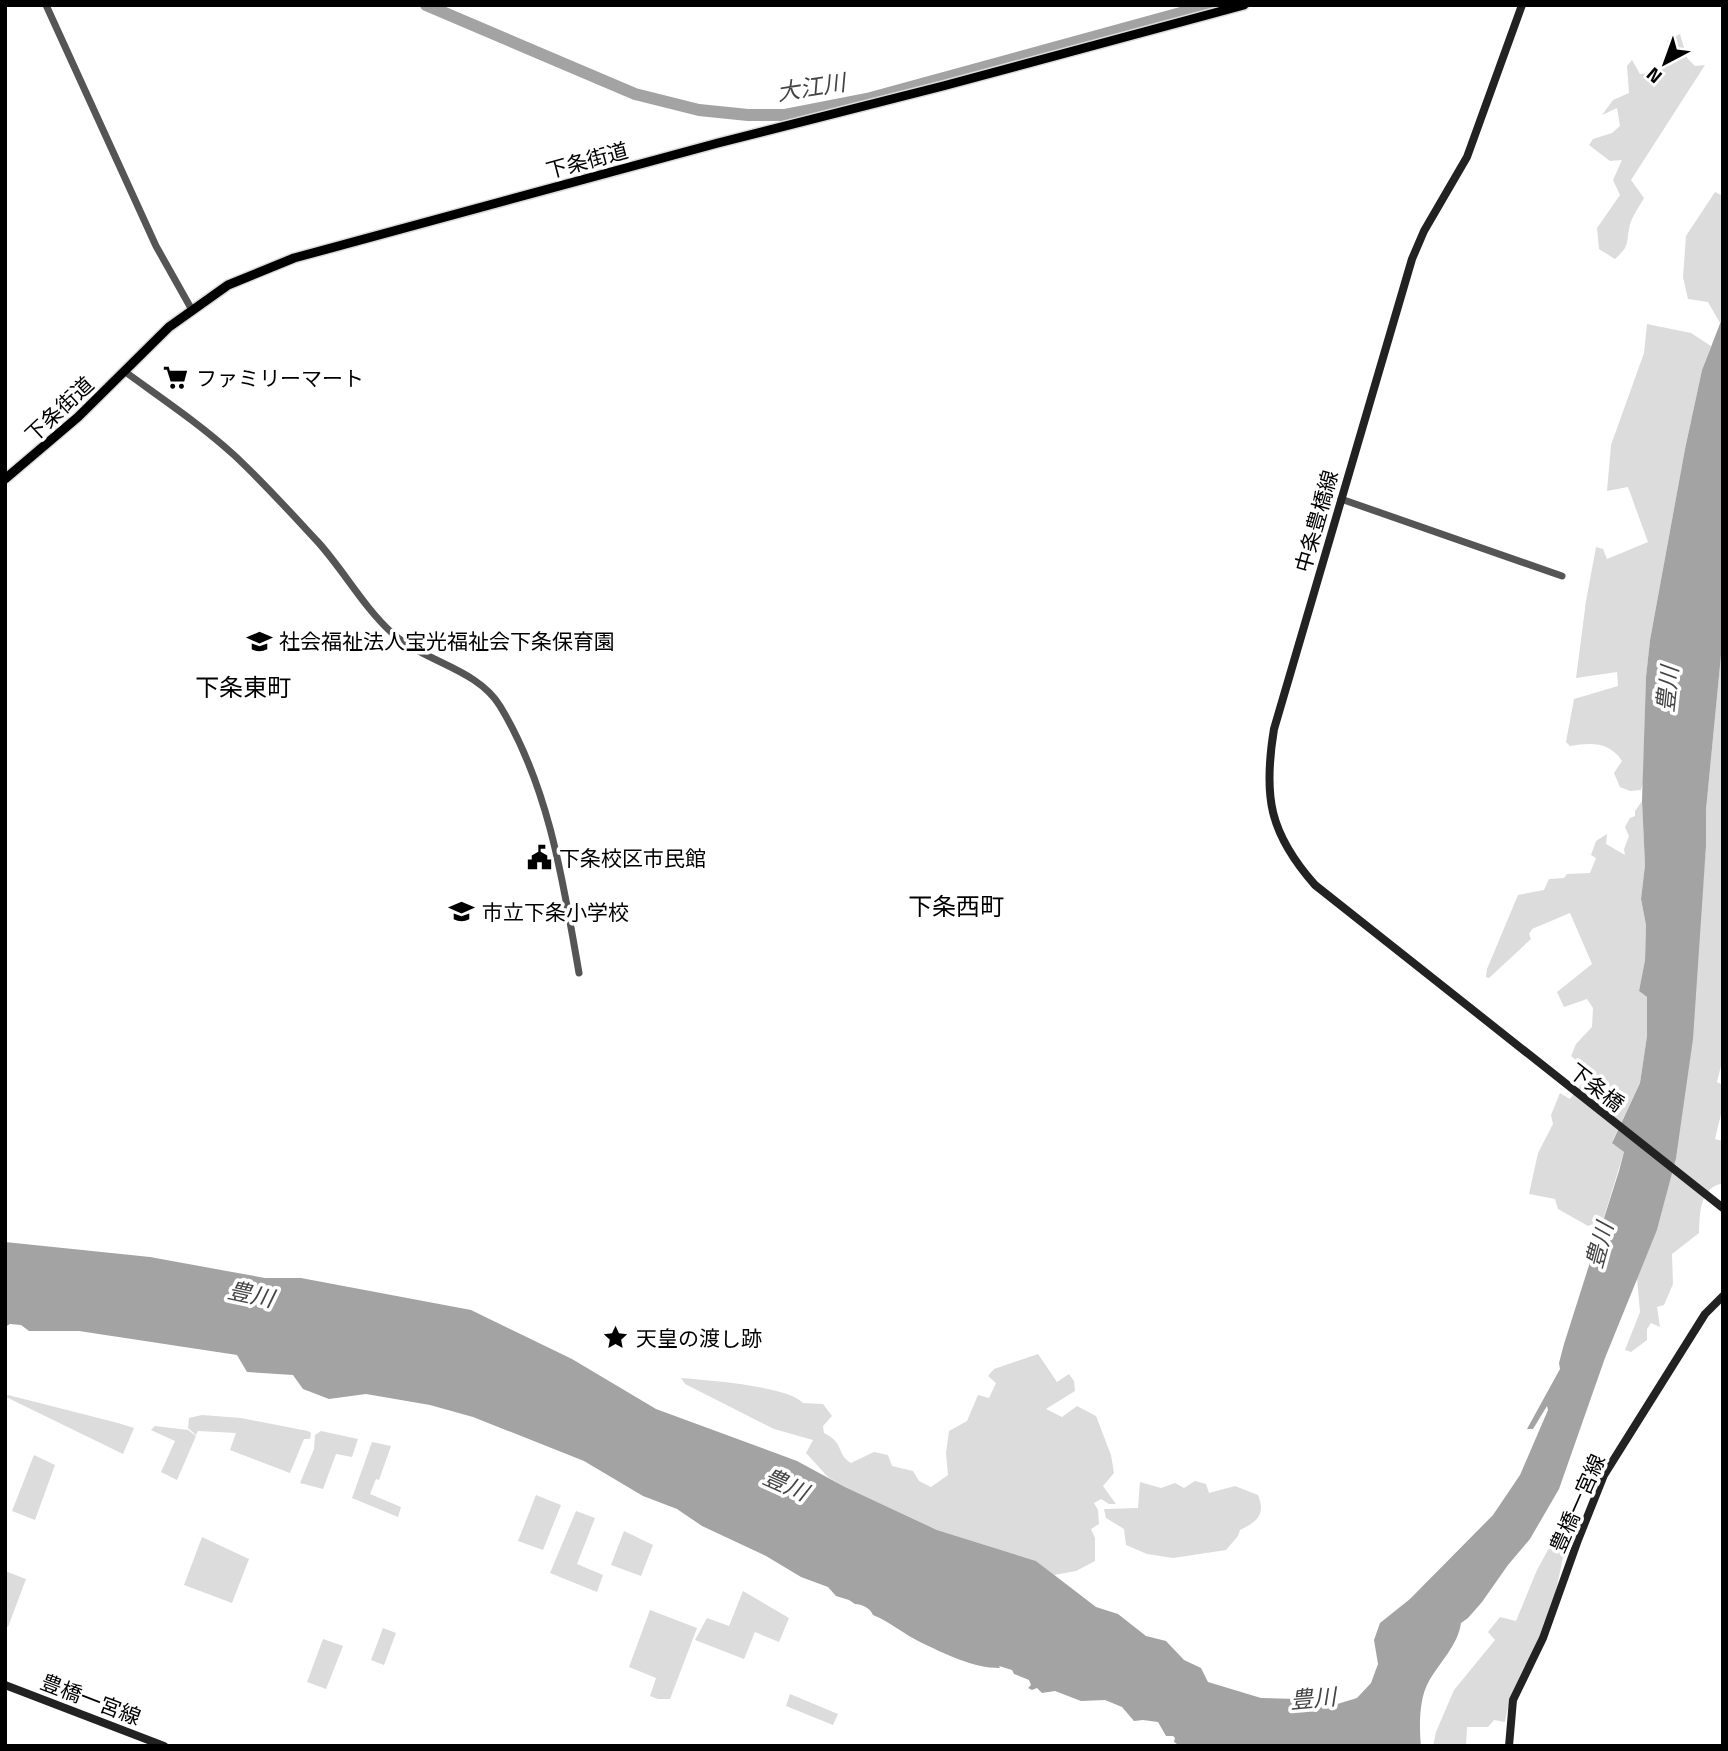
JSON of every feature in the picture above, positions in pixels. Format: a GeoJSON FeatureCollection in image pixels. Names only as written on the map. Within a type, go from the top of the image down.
{"type":"FeatureCollection","features":[{"type":"Feature","properties":{"kind":"main road","name":"下条街道"},"geometry":{"type":"LineString","coordinates":[[5,479],[78,417],[169,327],[228,285],[294,258],[1244,5]]}},
{"type":"Feature","properties":{"kind":"main road","name":"中条豊橋線"},"geometry":{"type":"LineString","coordinates":[[1451,994],[1315,885],[1288,850],[1278,829],[1268,788],[1268,764],[1274,729],[1412,259],[1424,231],[1468,157],[1522,5]]}},
{"type":"Feature","properties":{"kind":"main road","name":"下条橋"},"geometry":{"type":"LineString","coordinates":[[1451,994],[1723,1208]]}},
{"type":"Feature","properties":{"kind":"main road","name":"豊橋一宮線"},"geometry":{"type":"LineString","coordinates":[[1509,1746],[1513,1700],[1517,1688],[1543,1638],[1604,1475],[1705,1314],[1723,1296]]}},
{"type":"Feature","properties":{"kind":"main road","name":"豊橋一宮線"},"geometry":{"type":"LineString","coordinates":[[5,1685],[164,1746]]}},
{"type":"Feature","properties":{"kind":"street"},"geometry":{"type":"LineString","coordinates":[[46,5],[156,246],[192,310]]}},
{"type":"Feature","properties":{"kind":"street"},"geometry":{"type":"LineString","coordinates":[[124,371],[234,455],[319,544],[378,618],[396,636],[417,651],[473,680],[495,698],[528,763],[543,803],[560,873],[579,973]]}},
{"type":"Feature","properties":{"kind":"street"},"geometry":{"type":"LineString","coordinates":[[1341,499],[1562,576]]}},
{"type":"Feature","properties":{"kind":"shaded area"},"geometry":{"type":"Polygon","coordinates":[[[1680,34],[1687,58],[1695,66],[1705,65],[1631,180],[1644,198],[1631,221],[1626,246],[1615,259],[1599,249],[1597,228],[1620,195],[1613,180],[1622,160],[1610,161],[1589,145],[1593,139],[1612,133],[1620,126],[1617,108],[1602,115],[1613,100],[1629,93],[1627,66],[1632,60],[1640,74],[1656,73],[1676,56],[1667,41],[1680,34]]]}},
{"type":"Feature","properties":{"kind":"shaded area"},"geometry":{"type":"Polygon","coordinates":[[[1715,192],[1723,196],[1723,316],[1720,323],[1708,302],[1688,299],[1683,277],[1686,236],[1715,192]]]}},
{"type":"Feature","properties":{"kind":"shaded area"},"geometry":{"type":"Polygon","coordinates":[[[1647,324],[1691,333],[1711,346],[1702,370],[1685,449],[1650,640],[1646,677],[1643,783],[1641,790],[1630,791],[1620,787],[1614,773],[1622,761],[1617,754],[1599,745],[1570,746],[1566,742],[1574,699],[1618,686],[1617,672],[1576,678],[1596,547],[1603,549],[1607,559],[1648,542],[1628,487],[1607,491],[1611,445],[1644,353],[1647,324]]]}},
{"type":"Feature","properties":{"kind":"shaded area"},"geometry":{"type":"Polygon","coordinates":[[[1723,635],[1723,1058],[1717,1082],[1723,1085],[1723,1106],[1715,1139],[1723,1141],[1723,1183],[1709,1190],[1702,1202],[1699,1233],[1672,1254],[1673,1284],[1664,1305],[1657,1307],[1660,1327],[1651,1323],[1647,1329],[1647,1340],[1631,1352],[1625,1350],[1640,1312],[1637,1278],[1657,1230],[1666,1195],[1699,929],[1706,846],[1706,810],[1723,635]]]}},
{"type":"Feature","properties":{"kind":"shaded area"},"geometry":{"type":"Polygon","coordinates":[[[1642,801],[1645,865],[1641,899],[1646,925],[1645,960],[1639,991],[1647,997],[1647,1036],[1640,1083],[1612,1142],[1624,1152],[1603,1220],[1588,1226],[1558,1209],[1555,1199],[1529,1194],[1538,1153],[1553,1124],[1551,1115],[1560,1093],[1570,1099],[1583,1082],[1583,1066],[1571,1056],[1576,1044],[1592,1027],[1593,1008],[1587,999],[1564,1007],[1557,992],[1592,964],[1570,913],[1532,929],[1529,934],[1531,939],[1489,978],[1486,977],[1487,969],[1518,895],[1544,890],[1549,879],[1564,878],[1567,874],[1590,873],[1596,858],[1591,855],[1596,841],[1607,834],[1606,844],[1625,855],[1624,849],[1629,836],[1625,827],[1630,818],[1635,816],[1635,811],[1642,801]]]}},
{"type":"Feature","properties":{"kind":"shaded area"},"geometry":{"type":"Polygon","coordinates":[[[1038,1354],[1057,1382],[1069,1374],[1074,1381],[1075,1391],[1046,1409],[1062,1417],[1077,1406],[1096,1416],[1111,1455],[1114,1473],[1103,1486],[1116,1504],[1109,1504],[1101,1499],[1094,1503],[1098,1510],[1099,1524],[1091,1529],[1095,1538],[1095,1561],[1076,1571],[1054,1575],[1036,1561],[937,1530],[845,1487],[828,1477],[806,1453],[813,1440],[774,1429],[685,1384],[681,1378],[765,1388],[795,1397],[803,1403],[823,1404],[832,1416],[823,1426],[824,1433],[835,1441],[846,1460],[851,1463],[874,1452],[888,1455],[892,1466],[913,1471],[919,1481],[931,1487],[948,1475],[946,1453],[949,1431],[967,1421],[978,1395],[989,1398],[996,1383],[988,1376],[994,1369],[1038,1354]]]}},
{"type":"Feature","properties":{"kind":"shaded area"},"geometry":{"type":"Polygon","coordinates":[[[8,1395],[134,1428],[123,1454],[6,1397],[8,1395]]]}},
{"type":"Feature","properties":{"kind":"shaded area"},"geometry":{"type":"Polygon","coordinates":[[[202,1415],[241,1418],[308,1431],[311,1433],[310,1439],[304,1439],[290,1473],[230,1450],[236,1433],[198,1431],[196,1435],[188,1428],[189,1418],[202,1415]]]}},
{"type":"Feature","properties":{"kind":"shaded area"},"geometry":{"type":"Polygon","coordinates":[[[155,1426],[188,1430],[196,1436],[177,1480],[161,1472],[175,1441],[151,1430],[155,1426]]]}},
{"type":"Feature","properties":{"kind":"shaded area"},"geometry":{"type":"Polygon","coordinates":[[[321,1431],[358,1439],[352,1457],[336,1454],[323,1489],[300,1483],[314,1449],[315,1435],[321,1431]]]}},
{"type":"Feature","properties":{"kind":"shaded area"},"geometry":{"type":"Polygon","coordinates":[[[372,1442],[391,1446],[379,1480],[376,1479],[370,1494],[401,1507],[398,1517],[352,1498],[372,1442]]]}},
{"type":"Feature","properties":{"kind":"shaded area"},"geometry":{"type":"Polygon","coordinates":[[[34,1455],[55,1465],[35,1520],[12,1511],[34,1455]]]}},
{"type":"Feature","properties":{"kind":"shaded area"},"geometry":{"type":"Polygon","coordinates":[[[1195,1481],[1206,1484],[1209,1493],[1235,1486],[1258,1495],[1261,1507],[1258,1517],[1240,1530],[1226,1550],[1173,1558],[1147,1554],[1126,1545],[1124,1529],[1106,1518],[1104,1509],[1138,1508],[1140,1482],[1161,1488],[1175,1483],[1184,1488],[1195,1481]]]}},
{"type":"Feature","properties":{"kind":"shaded area"},"geometry":{"type":"Polygon","coordinates":[[[536,1495],[561,1505],[543,1550],[518,1541],[536,1495]]]}},
{"type":"Feature","properties":{"kind":"shaded area"},"geometry":{"type":"Polygon","coordinates":[[[576,1511],[595,1518],[577,1564],[603,1575],[597,1592],[550,1573],[576,1511]]]}},
{"type":"Feature","properties":{"kind":"shaded area"},"geometry":{"type":"Polygon","coordinates":[[[1560,1528],[1569,1532],[1552,1608],[1539,1645],[1512,1697],[1505,1722],[1494,1720],[1488,1727],[1467,1727],[1466,1746],[1433,1746],[1436,1732],[1454,1690],[1495,1640],[1488,1632],[1500,1617],[1516,1621],[1537,1570],[1560,1528]]]}},
{"type":"Feature","properties":{"kind":"shaded area"},"geometry":{"type":"Polygon","coordinates":[[[624,1531],[653,1545],[641,1576],[611,1565],[624,1531]]]}},
{"type":"Feature","properties":{"kind":"shaded area"},"geometry":{"type":"Polygon","coordinates":[[[202,1537],[249,1559],[232,1603],[184,1585],[202,1537]]]}},
{"type":"Feature","properties":{"kind":"shaded area"},"geometry":{"type":"Polygon","coordinates":[[[5,1571],[26,1579],[8,1627],[5,1626],[5,1571]]]}},
{"type":"Feature","properties":{"kind":"shaded area"},"geometry":{"type":"Polygon","coordinates":[[[743,1591],[789,1618],[779,1642],[755,1632],[744,1659],[695,1640],[707,1618],[729,1626],[743,1591]]]}},
{"type":"Feature","properties":{"kind":"shaded area"},"geometry":{"type":"Polygon","coordinates":[[[650,1610],[697,1628],[670,1699],[650,1696],[656,1678],[629,1667],[650,1610]]]}},
{"type":"Feature","properties":{"kind":"shaded area"},"geometry":{"type":"Polygon","coordinates":[[[383,1628],[396,1633],[384,1665],[371,1660],[383,1628]]]}},
{"type":"Feature","properties":{"kind":"shaded area"},"geometry":{"type":"Polygon","coordinates":[[[323,1639],[343,1646],[326,1689],[307,1682],[323,1639]]]}},
{"type":"Feature","properties":{"kind":"shaded area"},"geometry":{"type":"Polygon","coordinates":[[[790,1694],[838,1714],[833,1725],[786,1706],[790,1694]]]}},
{"type":"Feature","properties":{"kind":"water","name":"豊川"},"geometry":{"type":"Polygon","coordinates":[[[1723,316],[1723,635],[1706,810],[1693,1039],[1676,1158],[1657,1230],[1605,1358],[1559,1489],[1530,1539],[1482,1602],[1461,1623],[1452,1646],[1429,1681],[1422,1704],[1421,1746],[1180,1746],[1174,1742],[1173,1736],[1166,1736],[1158,1722],[1134,1721],[1122,1707],[1105,1700],[1081,1701],[1055,1691],[1042,1693],[1037,1688],[1028,1688],[1031,1685],[1029,1680],[1014,1674],[1012,1670],[999,1666],[1000,1668],[980,1666],[939,1651],[873,1615],[866,1607],[836,1596],[828,1587],[801,1577],[766,1556],[702,1526],[677,1509],[643,1496],[584,1461],[473,1417],[430,1405],[366,1394],[329,1399],[303,1389],[293,1375],[247,1372],[237,1355],[79,1331],[29,1331],[21,1325],[10,1324],[5,1327],[5,1242],[150,1257],[265,1278],[301,1278],[471,1310],[572,1359],[656,1409],[797,1461],[845,1487],[937,1530],[1036,1561],[1096,1607],[1118,1614],[1146,1636],[1166,1641],[1184,1660],[1201,1668],[1208,1682],[1261,1698],[1297,1699],[1288,1708],[1334,1705],[1357,1698],[1371,1683],[1378,1664],[1374,1640],[1380,1623],[1410,1599],[1493,1515],[1520,1475],[1548,1410],[1547,1406],[1533,1429],[1527,1429],[1560,1369],[1564,1344],[1619,1171],[1624,1152],[1612,1143],[1640,1083],[1647,1036],[1647,997],[1639,991],[1645,960],[1646,925],[1641,899],[1645,865],[1642,801],[1646,677],[1650,640],[1702,370],[1723,316]]]}},
{"type":"Feature","properties":{"kind":"waterway","name":"大江川"},"geometry":{"type":"LineString","coordinates":[[426,5],[635,94],[699,110],[748,115],[785,115],[867,99],[1210,5]]}},
{"type":"Feature","properties":{"kind":"place","name":"ファミリーマート"},"geometry":{"type":"Point","coordinates":[176,378]}},
{"type":"Feature","properties":{"kind":"place","name":"社会福祉法人宝光福祉会下条保育園"},"geometry":{"type":"Point","coordinates":[259,641]}},
{"type":"Feature","properties":{"kind":"place","name":"下条校区市民館"},"geometry":{"type":"Point","coordinates":[539,858]}},
{"type":"Feature","properties":{"kind":"place","name":"市立下条小学校"},"geometry":{"type":"Point","coordinates":[462,912]}},
{"type":"Feature","properties":{"kind":"place","name":"天皇の渡し跡"},"geometry":{"type":"Point","coordinates":[616,1338]}},
{"type":"Feature","properties":{"kind":"district","name":"下条東町"},"geometry":{"type":"Point","coordinates":[243,687]}},
{"type":"Feature","properties":{"kind":"district","name":"下条西町"},"geometry":{"type":"Point","coordinates":[956,906]}}]}
